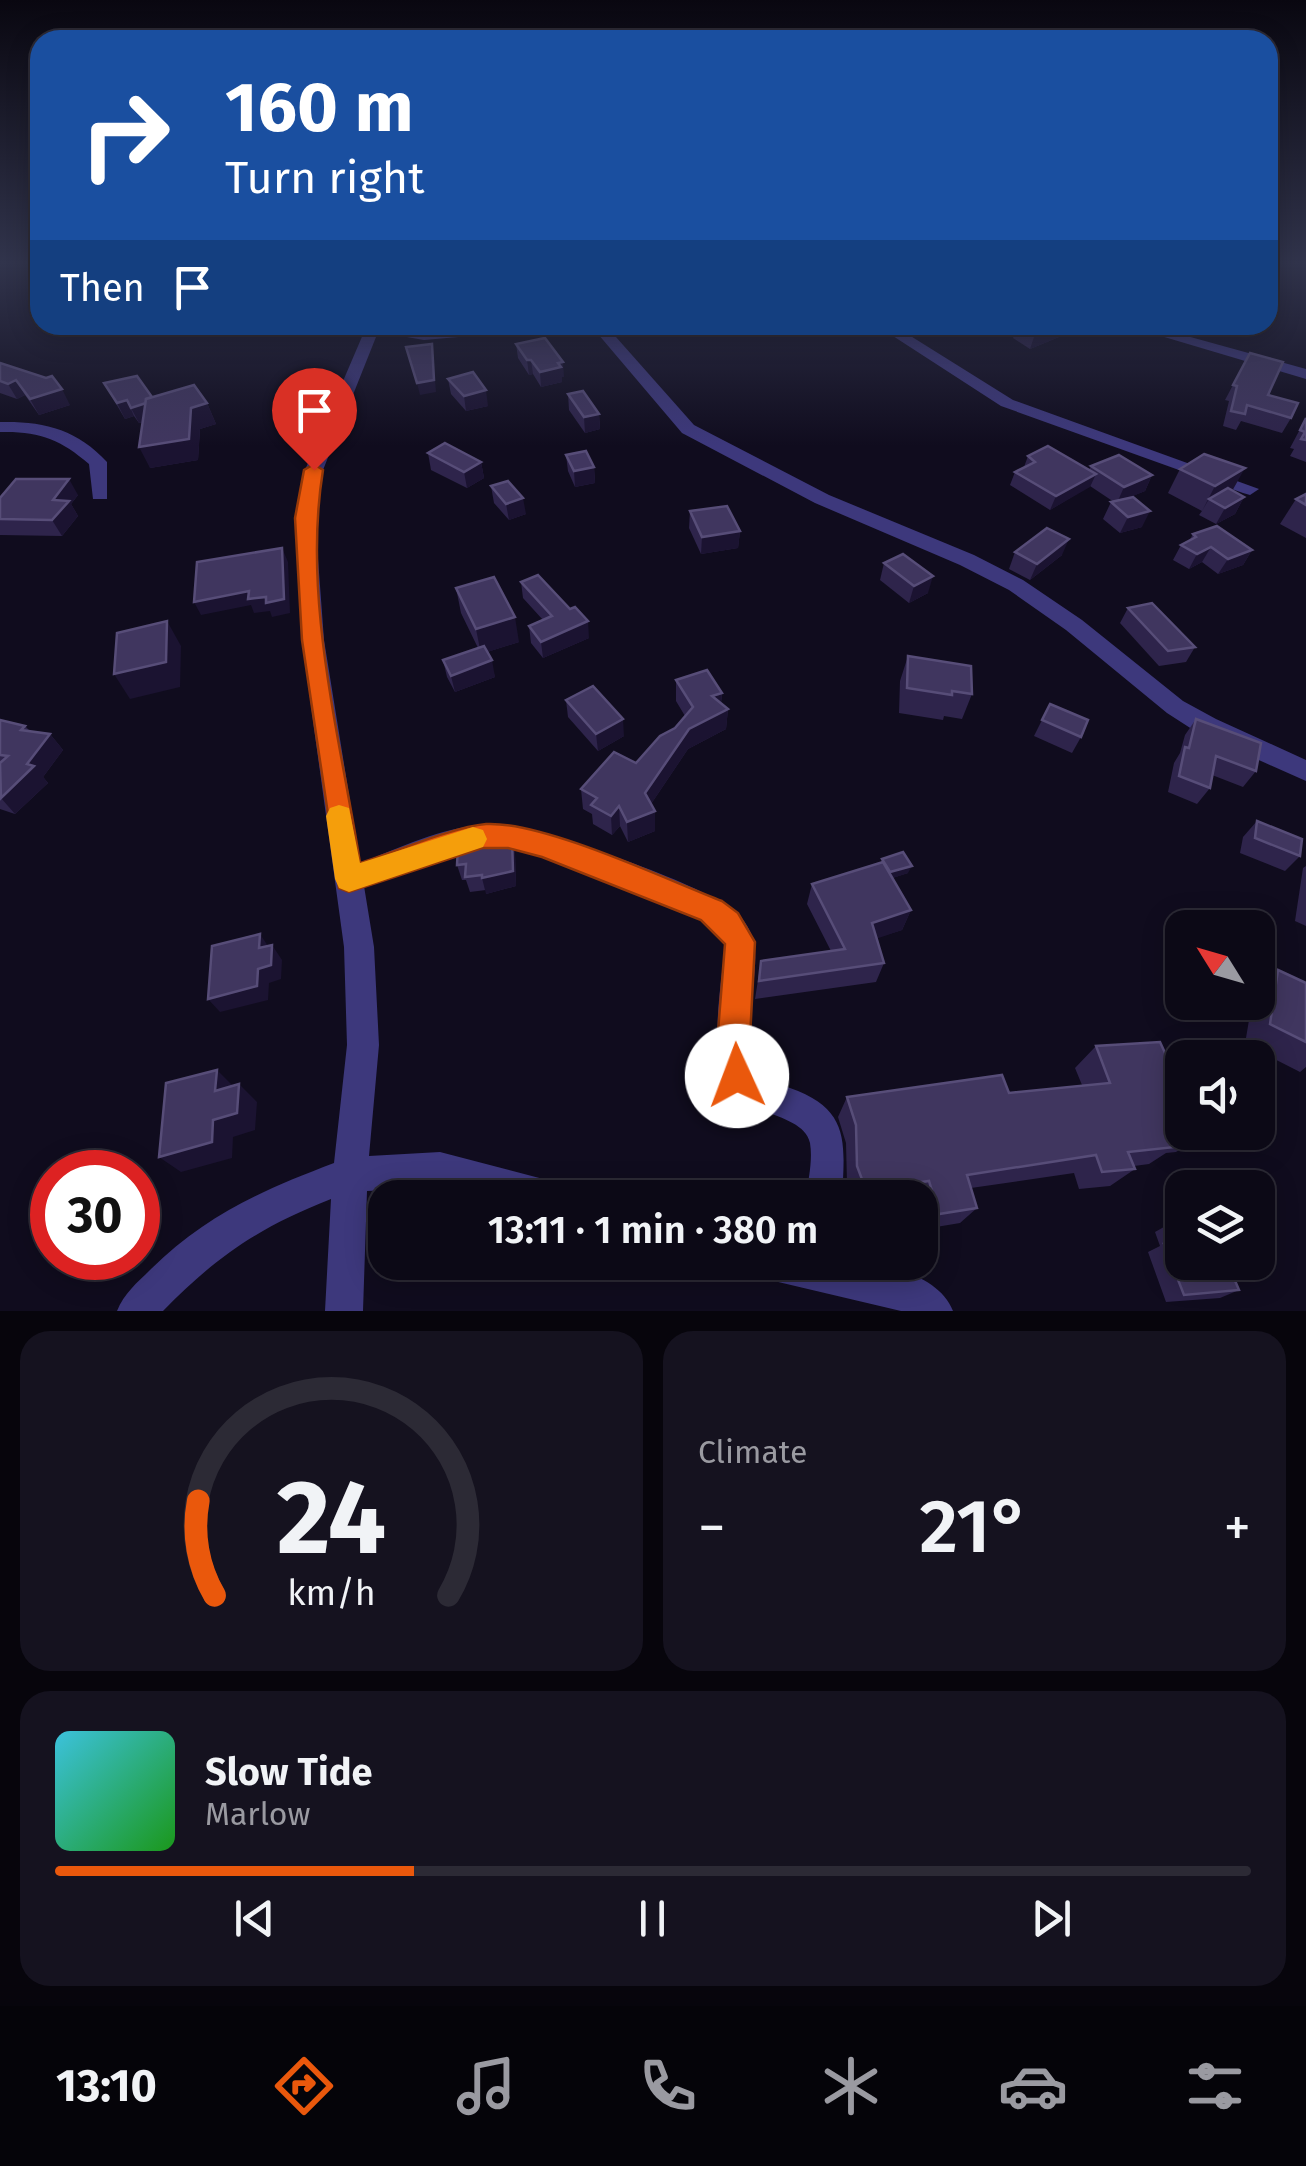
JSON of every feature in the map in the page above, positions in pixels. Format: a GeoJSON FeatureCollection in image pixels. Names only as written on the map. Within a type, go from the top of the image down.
{"type":"FeatureCollection","features":[{"type":"Feature","properties":{"kind":"street"},"geometry":{"type":"LineString","coordinates":[[344,1311],[350,1174],[362,1045],[359,947],[313,640],[305,518],[314,470],[370,335]]}},
{"type":"Feature","properties":{"kind":"street"},"geometry":{"type":"LineString","coordinates":[[607,335],[688,429],[822,499],[968,560],[1016,586],[1074,624],[1175,707],[1207,726],[1306,771]]}},
{"type":"Feature","properties":{"kind":"street"},"geometry":{"type":"LineString","coordinates":[[899,335],[1007,402],[1250,490]]}},
{"type":"Feature","properties":{"kind":"street"},"geometry":{"type":"LineString","coordinates":[[1167,335],[1306,374]]}},
{"type":"Feature","properties":{"kind":"street"},"geometry":{"type":"LineString","coordinates":[[0,427],[33,426],[59,432],[98,462],[100,494]]}},
{"type":"Feature","properties":{"kind":"street"},"geometry":{"type":"LineString","coordinates":[[349,879],[482,836],[508,836],[544,845],[712,910],[728,923],[740,942],[733,1057],[737,1076],[747,1088],[808,1112],[822,1124],[827,1139],[825,1180]]}},
{"type":"Feature","properties":{"kind":"street"},"geometry":{"type":"LineString","coordinates":[[136,1311],[186,1260],[228,1228],[286,1198],[350,1174],[440,1170],[478,1180]]}},
{"type":"Feature","properties":{"kind":"street"},"geometry":{"type":"LineString","coordinates":[[864,1280],[908,1293],[934,1311]]}},
{"type":"Feature","properties":{"kind":"building"},"geometry":{"type":"Polygon","coordinates":[[[545,338],[563,362],[558,363],[561,367],[540,372],[516,344],[545,338]]]}},
{"type":"Feature","properties":{"kind":"building"},"geometry":{"type":"Polygon","coordinates":[[[432,344],[434,380],[417,383],[406,347],[432,344]]]}},
{"type":"Feature","properties":{"kind":"building"},"geometry":{"type":"Polygon","coordinates":[[[1250,353],[1283,362],[1268,395],[1298,403],[1291,418],[1247,405],[1245,414],[1231,411],[1237,386],[1233,385],[1250,353]]]}},
{"type":"Feature","properties":{"kind":"building"},"geometry":{"type":"Polygon","coordinates":[[[0,363],[46,378],[52,376],[62,389],[30,399],[16,380],[8,384],[0,381],[0,363]]]}},
{"type":"Feature","properties":{"kind":"building"},"geometry":{"type":"Polygon","coordinates":[[[473,372],[486,390],[464,396],[448,379],[473,372]]]}},
{"type":"Feature","properties":{"kind":"building"},"geometry":{"type":"Polygon","coordinates":[[[137,376],[152,397],[131,408],[127,400],[117,403],[104,383],[137,376]]]}},
{"type":"Feature","properties":{"kind":"building"},"geometry":{"type":"Polygon","coordinates":[[[194,385],[207,403],[191,408],[189,439],[139,447],[146,399],[194,385]]]}},
{"type":"Feature","properties":{"kind":"building"},"geometry":{"type":"Polygon","coordinates":[[[583,391],[599,414],[584,417],[568,394],[583,391]]]}},
{"type":"Feature","properties":{"kind":"building"},"geometry":{"type":"Polygon","coordinates":[[[1306,418],[1306,440],[1301,439],[1305,432],[1300,430],[1306,418]]]}},
{"type":"Feature","properties":{"kind":"building"},"geometry":{"type":"Polygon","coordinates":[[[445,443],[481,462],[464,472],[428,453],[445,443]]]}},
{"type":"Feature","properties":{"kind":"building"},"geometry":{"type":"Polygon","coordinates":[[[1048,446],[1096,474],[1056,496],[1015,472],[1035,462],[1028,456],[1048,446]]]}},
{"type":"Feature","properties":{"kind":"building"},"geometry":{"type":"Polygon","coordinates":[[[586,451],[594,467],[574,471],[566,455],[586,451]]]}},
{"type":"Feature","properties":{"kind":"building"},"geometry":{"type":"Polygon","coordinates":[[[1204,454],[1245,468],[1215,486],[1180,469],[1204,454]]]}},
{"type":"Feature","properties":{"kind":"building"},"geometry":{"type":"Polygon","coordinates":[[[1119,455],[1152,475],[1124,487],[1091,466],[1119,455]]]}},
{"type":"Feature","properties":{"kind":"building"},"geometry":{"type":"Polygon","coordinates":[[[16,479],[69,479],[53,500],[69,501],[52,520],[0,519],[0,498],[16,479]]]}},
{"type":"Feature","properties":{"kind":"building"},"geometry":{"type":"Polygon","coordinates":[[[508,481],[523,498],[506,504],[491,486],[508,481]]]}},
{"type":"Feature","properties":{"kind":"building"},"geometry":{"type":"Polygon","coordinates":[[[1228,488],[1244,497],[1225,508],[1209,499],[1228,488]]]}},
{"type":"Feature","properties":{"kind":"building"},"geometry":{"type":"Polygon","coordinates":[[[1133,497],[1150,511],[1128,517],[1111,502],[1133,497]]]}},
{"type":"Feature","properties":{"kind":"building"},"geometry":{"type":"Polygon","coordinates":[[[727,506],[740,531],[702,537],[690,511],[727,506]]]}},
{"type":"Feature","properties":{"kind":"building"},"geometry":{"type":"Polygon","coordinates":[[[1217,526],[1252,550],[1228,559],[1211,547],[1197,554],[1181,545],[1196,537],[1193,534],[1217,526]]]}},
{"type":"Feature","properties":{"kind":"building"},"geometry":{"type":"Polygon","coordinates":[[[1047,528],[1069,539],[1037,564],[1015,552],[1047,528]]]}},
{"type":"Feature","properties":{"kind":"building"},"geometry":{"type":"Polygon","coordinates":[[[282,548],[284,599],[266,603],[266,597],[248,599],[249,591],[194,602],[197,562],[282,548]]]}},
{"type":"Feature","properties":{"kind":"building"},"geometry":{"type":"Polygon","coordinates":[[[903,554],[933,576],[914,586],[884,563],[903,554]]]}},
{"type":"Feature","properties":{"kind":"building"},"geometry":{"type":"Polygon","coordinates":[[[538,575],[570,609],[575,607],[588,621],[541,642],[529,626],[552,616],[521,582],[538,575]]]}},
{"type":"Feature","properties":{"kind":"building"},"geometry":{"type":"Polygon","coordinates":[[[494,577],[515,617],[476,629],[456,588],[494,577]]]}},
{"type":"Feature","properties":{"kind":"building"},"geometry":{"type":"Polygon","coordinates":[[[1152,603],[1195,647],[1168,651],[1128,608],[1152,603]]]}},
{"type":"Feature","properties":{"kind":"building"},"geometry":{"type":"Polygon","coordinates":[[[167,621],[166,662],[114,674],[117,633],[167,621]]]}},
{"type":"Feature","properties":{"kind":"building"},"geometry":{"type":"Polygon","coordinates":[[[484,646],[492,660],[451,676],[443,660],[484,646]]]}},
{"type":"Feature","properties":{"kind":"building"},"geometry":{"type":"Polygon","coordinates":[[[908,656],[971,666],[972,694],[907,688],[908,656]]]}},
{"type":"Feature","properties":{"kind":"building"},"geometry":{"type":"Polygon","coordinates":[[[707,670],[722,693],[712,696],[728,709],[689,729],[645,793],[655,811],[627,822],[619,806],[611,816],[591,805],[597,798],[581,789],[614,752],[636,763],[660,736],[675,728],[693,707],[676,680],[707,670]]]}},
{"type":"Feature","properties":{"kind":"building"},"geometry":{"type":"Polygon","coordinates":[[[593,686],[623,719],[596,734],[566,700],[593,686]]]}},
{"type":"Feature","properties":{"kind":"building"},"geometry":{"type":"Polygon","coordinates":[[[1050,704],[1088,720],[1081,737],[1042,720],[1050,704]]]}},
{"type":"Feature","properties":{"kind":"building"},"geometry":{"type":"Polygon","coordinates":[[[1196,719],[1261,743],[1256,771],[1216,756],[1210,788],[1179,776],[1196,719]]]}},
{"type":"Feature","properties":{"kind":"building"},"geometry":{"type":"Polygon","coordinates":[[[0,720],[25,726],[21,730],[50,734],[27,764],[34,766],[1,798],[0,763],[8,756],[0,755],[0,720]]]}},
{"type":"Feature","properties":{"kind":"building"},"geometry":{"type":"Polygon","coordinates":[[[1257,821],[1302,839],[1300,856],[1255,838],[1257,821]]]}},
{"type":"Feature","properties":{"kind":"building"},"geometry":{"type":"Polygon","coordinates":[[[466,838],[512,838],[513,871],[482,878],[465,877],[466,864],[457,865],[458,845],[466,844],[466,838]]]}},
{"type":"Feature","properties":{"kind":"building"},"geometry":{"type":"Polygon","coordinates":[[[903,852],[912,866],[890,872],[882,859],[903,852]]]}},
{"type":"Feature","properties":{"kind":"building"},"geometry":{"type":"Polygon","coordinates":[[[883,862],[911,910],[872,923],[884,963],[759,981],[761,961],[845,949],[812,884],[883,862]]]}},
{"type":"Feature","properties":{"kind":"building"},"geometry":{"type":"Polygon","coordinates":[[[260,934],[259,948],[272,945],[271,965],[258,969],[257,986],[208,999],[212,946],[260,934]]]}},
{"type":"Feature","properties":{"kind":"building"},"geometry":{"type":"Polygon","coordinates":[[[1278,970],[1306,983],[1306,1042],[1270,1024],[1275,1020],[1278,970]]]}},
{"type":"Feature","properties":{"kind":"building"},"geometry":{"type":"Polygon","coordinates":[[[1160,1042],[1165,1053],[1165,1148],[1128,1152],[1135,1169],[1102,1172],[1096,1155],[967,1175],[977,1208],[939,1214],[938,1180],[862,1180],[857,1166],[856,1125],[847,1097],[1002,1075],[1009,1093],[1110,1083],[1096,1046],[1160,1042]]]}},
{"type":"Feature","properties":{"kind":"building"},"geometry":{"type":"Polygon","coordinates":[[[217,1070],[215,1091],[239,1084],[237,1113],[213,1120],[212,1142],[160,1157],[166,1083],[217,1070]]]}},
{"type":"Feature","properties":{"kind":"building"},"geometry":{"type":"Polygon","coordinates":[[[1178,1280],[1235,1280],[1239,1290],[1184,1295],[1178,1280]]]}},
{"type":"Feature","properties":{"kind":"slow traffic"},"geometry":{"type":"LineString","coordinates":[[339,816],[349,879],[473,839]]}},
{"type":"Feature","properties":{"kind":"route"},"geometry":{"type":"LineString","coordinates":[[314,470],[305,518],[313,640],[349,879],[482,836],[508,836],[544,845],[712,910],[728,923],[740,942],[733,1057],[737,1076]]}}]}
